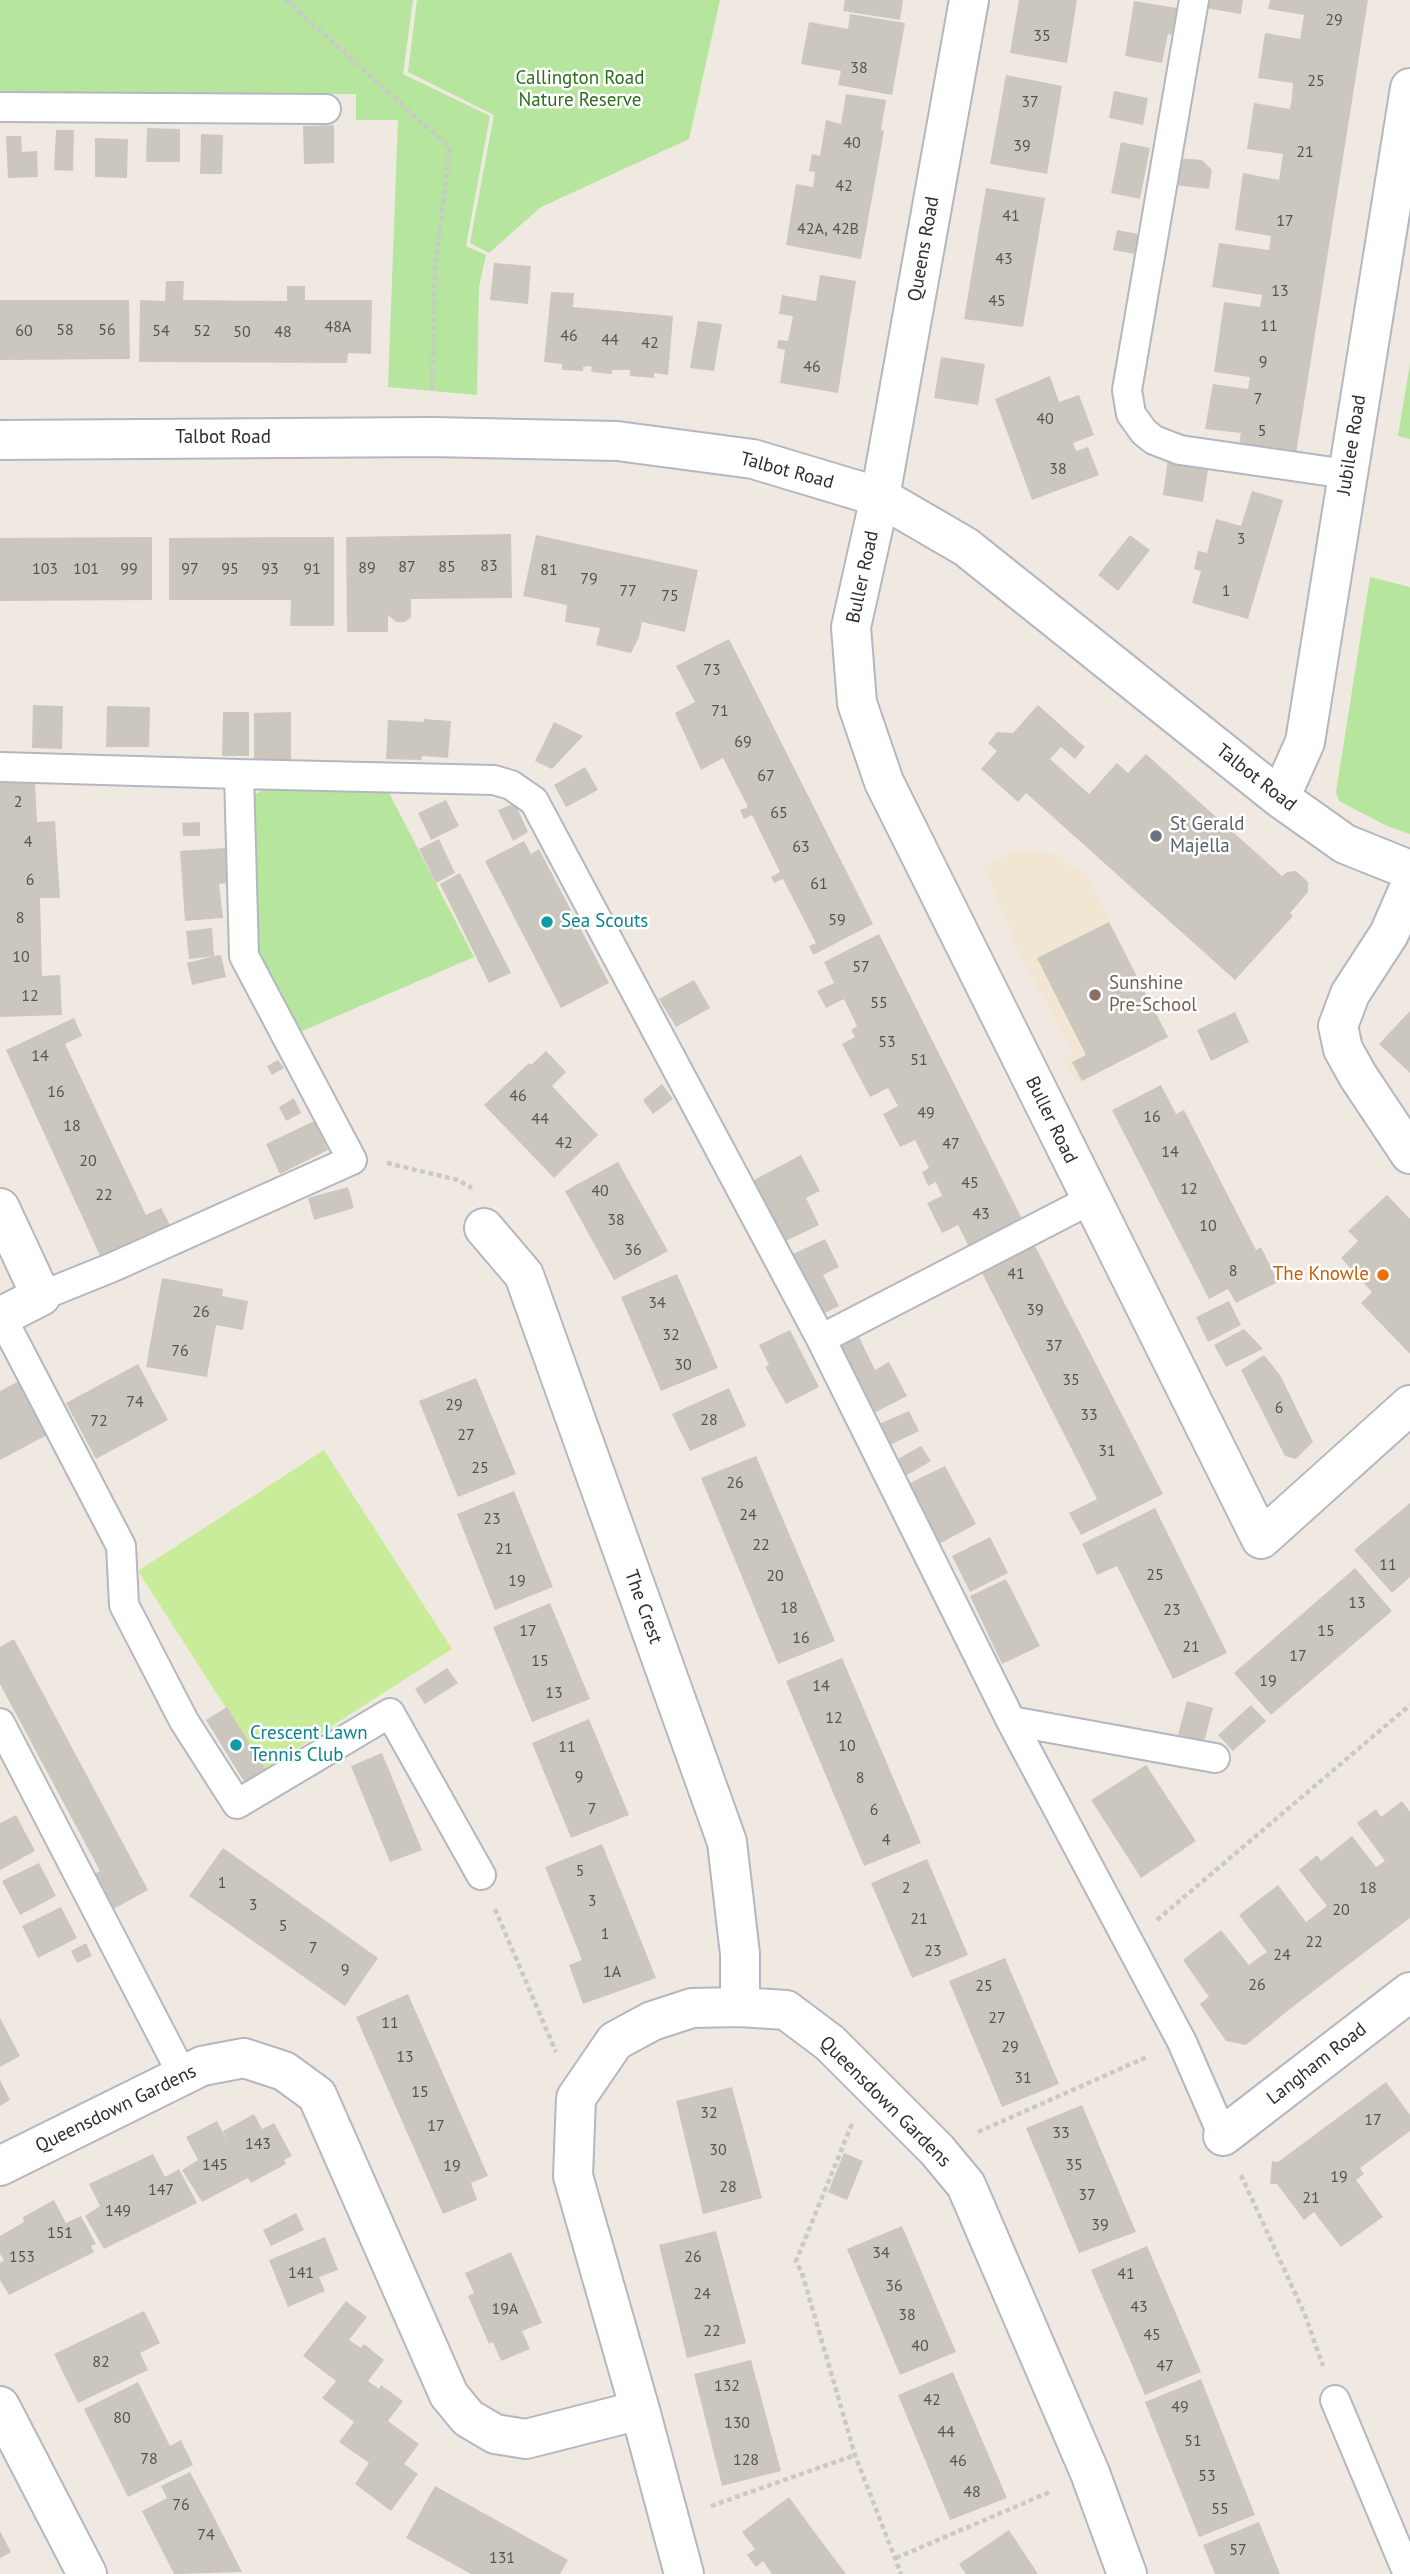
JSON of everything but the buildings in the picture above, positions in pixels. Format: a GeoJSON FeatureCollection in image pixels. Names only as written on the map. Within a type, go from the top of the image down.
{"type":"FeatureCollection","features":[{"type":"Feature","properties":{"kind":"street","name":"Queens Road"},"geometry":{"type":"LineString","coordinates":[[880,498],[969,0]]}},
{"type":"Feature","properties":{"kind":"street","name":"Jubilee Road"},"geometry":{"type":"LineString","coordinates":[[1280,798],[1305,742],[1410,88]]}},
{"type":"Feature","properties":{"kind":"street","name":"Talbot Road"},"geometry":{"type":"LineString","coordinates":[[0,440],[432,437],[617,441],[753,459],[880,498],[966,547],[1280,798],[1345,844],[1410,870]]}},
{"type":"Feature","properties":{"kind":"street","name":"Buller Road"},"geometry":{"type":"LineString","coordinates":[[880,498],[851,626],[857,703],[884,782],[1261,1539],[1410,1405]]}},
{"type":"Feature","properties":{"kind":"street"},"geometry":{"type":"LineString","coordinates":[[1410,886],[1389,934],[1350,994],[1338,1026],[1343,1049],[1358,1076],[1410,1154]]}},
{"type":"Feature","properties":{"kind":"street"},"geometry":{"type":"LineString","coordinates":[[0,1208],[41,1296],[1,1316]]}},
{"type":"Feature","properties":{"kind":"street","name":"The Crest"},"geometry":{"type":"LineString","coordinates":[[484,1229],[524,1275],[727,1842],[740,1954],[740,2007]]}},
{"type":"Feature","properties":{"kind":"street","name":"Langham Road"},"geometry":{"type":"LineString","coordinates":[[1223,2136],[1410,1992]]}},
{"type":"Feature","properties":{"kind":"street","name":"Queensdown Gardens"},"geometry":{"type":"LineString","coordinates":[[576,2098],[615,2041],[652,2021],[692,2008],[786,2010],[830,2043],[937,2150],[966,2185],[1090,2473],[1127,2574]]}},
{"type":"Feature","properties":{"kind":"street","name":"Queensdown Gardens"},"geometry":{"type":"LineString","coordinates":[[0,2166],[202,2066],[244,2058],[284,2071],[317,2095],[449,2395],[468,2418],[495,2434],[526,2439],[640,2410]]}},
{"type":"Feature","properties":{"kind":"street"},"geometry":{"type":"LineString","coordinates":[[576,2098],[573,2176],[684,2574]]}},
{"type":"Feature","properties":{"kind":"street"},"geometry":{"type":"LineString","coordinates":[[0,2406],[87,2574]]}},
{"type":"Feature","properties":{"kind":"lane"},"geometry":{"type":"LineString","coordinates":[[1194,0],[1128,390],[1131,414],[1144,432],[1154,440],[1180,450],[1348,474]]}},
{"type":"Feature","properties":{"kind":"lane"},"geometry":{"type":"LineString","coordinates":[[0,107],[326,109]]}},
{"type":"Feature","properties":{"kind":"lane"},"geometry":{"type":"LineString","coordinates":[[0,767],[494,780],[511,785],[534,801],[821,1339],[1011,1721],[1182,2042],[1223,2136]]}},
{"type":"Feature","properties":{"kind":"lane"},"geometry":{"type":"LineString","coordinates":[[41,1296],[113,1267],[352,1160],[244,956],[239,774]]}},
{"type":"Feature","properties":{"kind":"lane"},"geometry":{"type":"LineString","coordinates":[[821,1339],[1090,1200]]}},
{"type":"Feature","properties":{"kind":"lane"},"geometry":{"type":"LineString","coordinates":[[1,1316],[121,1546],[124,1605],[184,1721],[237,1804],[390,1713],[481,1875]]}},
{"type":"Feature","properties":{"kind":"lane"},"geometry":{"type":"LineString","coordinates":[[1011,1721],[1215,1758]]}},
{"type":"Feature","properties":{"kind":"lane"},"geometry":{"type":"LineString","coordinates":[[0,1723],[182,2074]]}},
{"type":"Feature","properties":{"kind":"lane"},"geometry":{"type":"LineString","coordinates":[[1335,2400],[1408,2574]]}},
{"type":"Feature","properties":{"kind":"path"},"geometry":{"type":"LineString","coordinates":[[286,0],[450,148],[435,267],[432,392]]}},
{"type":"Feature","properties":{"kind":"path"},"geometry":{"type":"LineString","coordinates":[[352,1160],[377,1161],[458,1180],[478,1191],[484,1229]]}},
{"type":"Feature","properties":{"kind":"path"},"geometry":{"type":"LineString","coordinates":[[1130,1942],[1410,1705]]}},
{"type":"Feature","properties":{"kind":"path"},"geometry":{"type":"LineString","coordinates":[[481,1875],[576,2098]]}},
{"type":"Feature","properties":{"kind":"path"},"geometry":{"type":"LineString","coordinates":[[1017,2114],[1182,2042]]}},
{"type":"Feature","properties":{"kind":"path"},"geometry":{"type":"LineString","coordinates":[[870,2082],[796,2261],[855,2455],[901,2574]]}},
{"type":"Feature","properties":{"kind":"path"},"geometry":{"type":"LineString","coordinates":[[1223,2136],[1306,2315],[1335,2400]]}},
{"type":"Feature","properties":{"kind":"path"},"geometry":{"type":"LineString","coordinates":[[670,2521],[855,2455]]}},
{"type":"Feature","properties":{"kind":"path"},"geometry":{"type":"LineString","coordinates":[[896,2558],[978,2525],[1090,2473]]}},
{"type":"Feature","properties":{"kind":"shaded area","name":"Sunshine Pre-School"},"geometry":{"type":"Polygon","coordinates":[[[1016,851],[1055,855],[1087,876],[1168,1037],[1078,1083],[1063,1060],[1074,1054],[1020,954],[984,867],[1016,851]]]}},
{"type":"Feature","properties":{"kind":"green space"},"geometry":{"type":"Polygon","coordinates":[[[0,0],[413,0],[403,74],[490,116],[466,246],[486,255],[479,287],[477,395],[388,387],[398,120],[356,120],[356,94],[0,94],[0,0]]]}},
{"type":"Feature","properties":{"kind":"green space","name":"Callington Road Nature Reserve"},"geometry":{"type":"Polygon","coordinates":[[[417,0],[720,0],[689,139],[541,207],[489,253],[470,243],[494,115],[408,72],[417,0]]]}},
{"type":"Feature","properties":{"kind":"green space"},"geometry":{"type":"Polygon","coordinates":[[[1410,363],[1410,439],[1398,436],[1410,363]]]}},
{"type":"Feature","properties":{"kind":"green space"},"geometry":{"type":"Polygon","coordinates":[[[1370,577],[1410,587],[1410,834],[1387,826],[1339,801],[1336,792],[1370,577]]]}},
{"type":"Feature","properties":{"kind":"green space"},"geometry":{"type":"Polygon","coordinates":[[[264,789],[388,791],[474,957],[300,1032],[256,949],[252,796],[264,789]]]}},
{"type":"Feature","properties":{"kind":"green space"},"geometry":{"type":"Polygon","coordinates":[[[324,1450],[452,1649],[265,1769],[138,1571],[324,1450]]]}},
{"type":"Feature","properties":{"kind":"place","name":"St Gerald Majella"},"geometry":{"type":"Point","coordinates":[1156,836]}},
{"type":"Feature","properties":{"kind":"place","name":"Sea Scouts"},"geometry":{"type":"Point","coordinates":[547,922]}},
{"type":"Feature","properties":{"kind":"place","name":"Sunshine Pre-School"},"geometry":{"type":"Point","coordinates":[1095,995]}},
{"type":"Feature","properties":{"kind":"place","name":"The Knowle"},"geometry":{"type":"Point","coordinates":[1383,1275]}},
{"type":"Feature","properties":{"kind":"place","name":"Crescent Lawn Tennis Club"},"geometry":{"type":"Point","coordinates":[236,1745]}}]}
